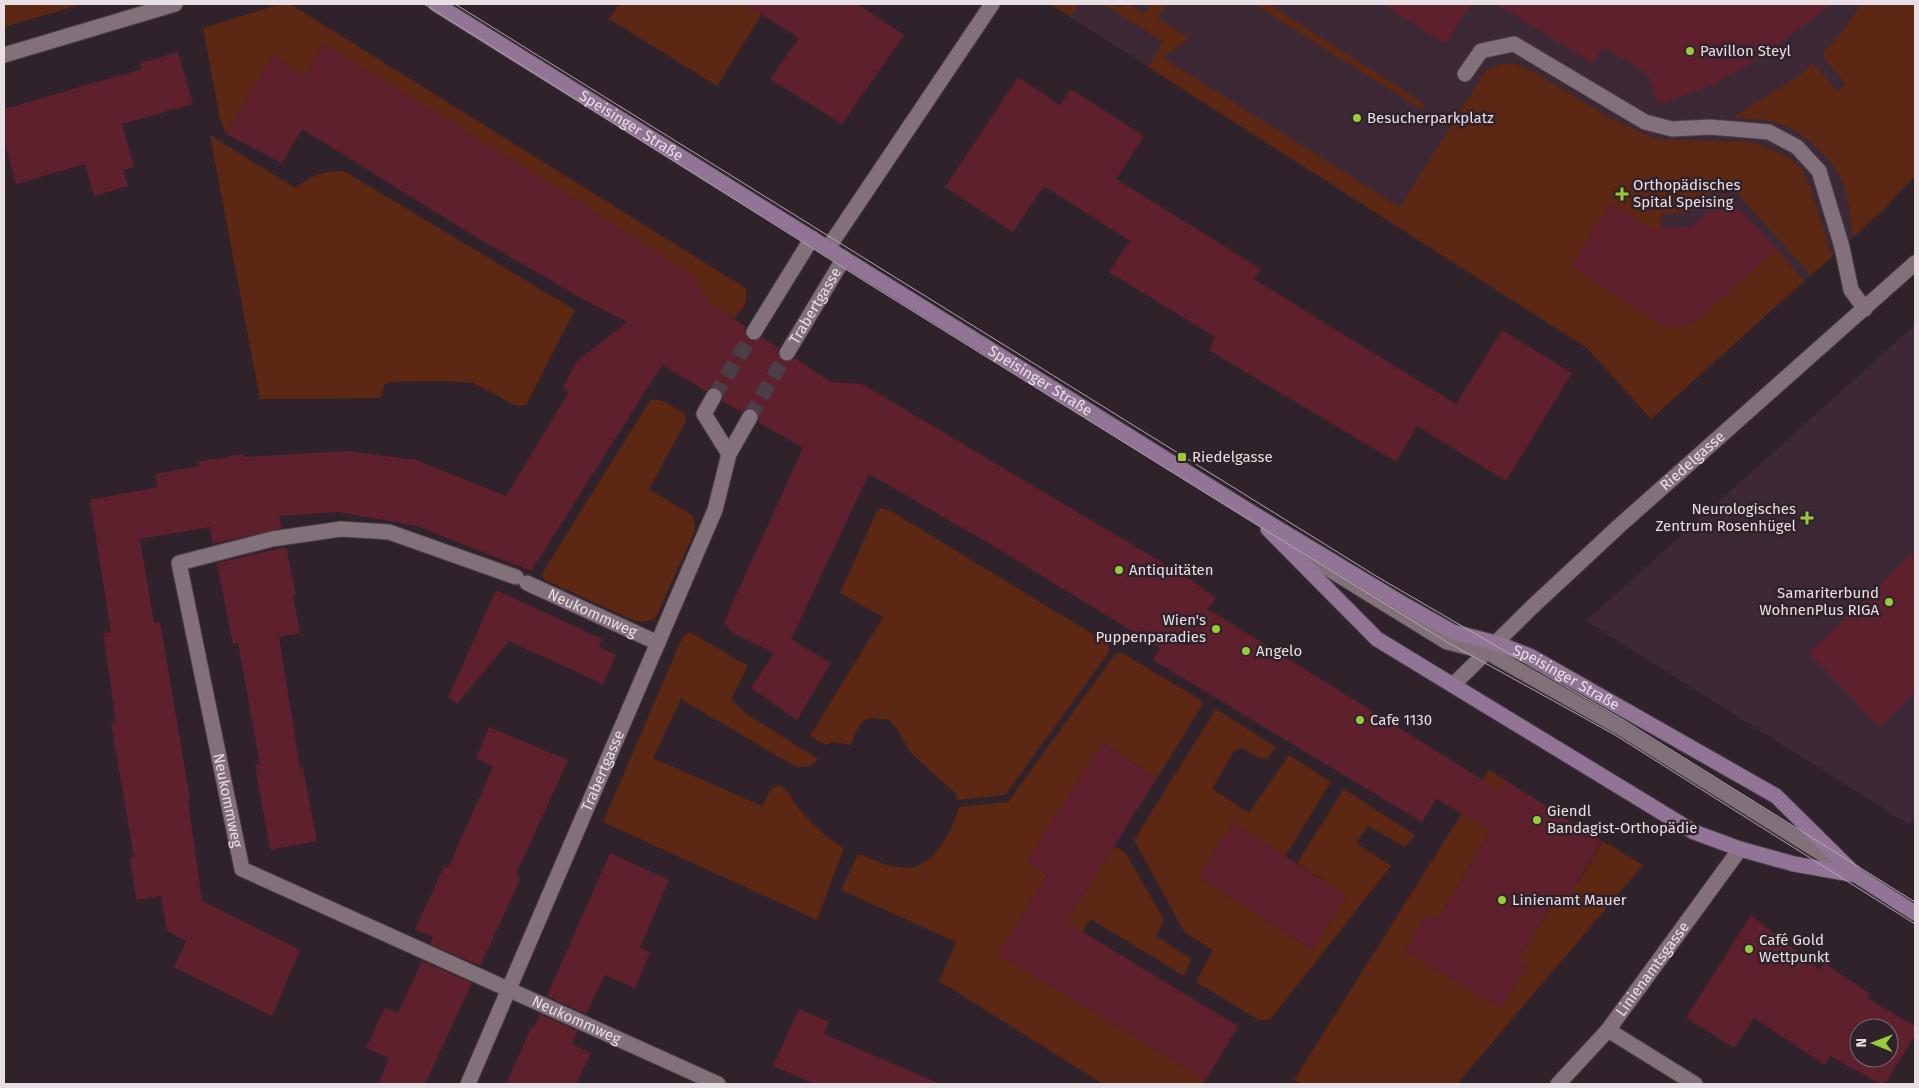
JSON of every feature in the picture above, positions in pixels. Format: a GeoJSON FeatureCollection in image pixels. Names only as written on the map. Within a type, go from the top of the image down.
{"type":"FeatureCollection","features":[{"type":"Feature","properties":{"kind":"main road","name":"Speisinger Straße"},"geometry":{"type":"LineString","coordinates":[[436,4],[1254,514],[1453,632],[1491,647],[1530,656],[1776,796],[1856,875],[1915,913]]}},
{"type":"Feature","properties":{"kind":"main road","name":"Speisinger Straße"},"geometry":{"type":"LineString","coordinates":[[1254,514],[1377,639],[1694,832],[1794,864],[1856,875]]}},
{"type":"Feature","properties":{"kind":"street"},"geometry":{"type":"LineString","coordinates":[[4,55],[175,4]]}},
{"type":"Feature","properties":{"kind":"street"},"geometry":{"type":"LineString","coordinates":[[828,248],[992,4]]}},
{"type":"Feature","properties":{"kind":"street"},"geometry":{"type":"LineString","coordinates":[[1464,74],[1481,51],[1514,44],[1645,122],[1672,129],[1710,127],[1769,132],[1797,147],[1819,171],[1842,247],[1851,290],[1865,309]]}},
{"type":"Feature","properties":{"kind":"street"},"geometry":{"type":"LineString","coordinates":[[754,332],[812,238]]}},
{"type":"Feature","properties":{"kind":"street","name":"Trabertgasse"},"geometry":{"type":"LineString","coordinates":[[787,353],[844,258]]}},
{"type":"Feature","properties":{"kind":"street","name":"Riedelgasse"},"geometry":{"type":"LineString","coordinates":[[1453,685],[1618,527],[1915,263]]}},
{"type":"Feature","properties":{"kind":"street"},"geometry":{"type":"LineString","coordinates":[[714,396],[704,414],[729,454]]}},
{"type":"Feature","properties":{"kind":"street","name":"Trabertgasse"},"geometry":{"type":"LineString","coordinates":[[468,1084],[715,510],[729,454],[750,417]]}},
{"type":"Feature","properties":{"kind":"street","name":"Neukommweg"},"geometry":{"type":"LineString","coordinates":[[658,643],[521,580],[388,532],[341,529],[272,538],[178,563],[242,869],[718,1084]]}},
{"type":"Feature","properties":{"kind":"street","name":"Speisinger Straße"},"geometry":{"type":"LineString","coordinates":[[1275,536],[1447,642],[1491,647],[1856,875]]}},
{"type":"Feature","properties":{"kind":"street","name":"Linienamtsgasse"},"geometry":{"type":"LineString","coordinates":[[1558,1084],[1608,1030],[1740,848]]}},
{"type":"Feature","properties":{"kind":"street"},"geometry":{"type":"LineString","coordinates":[[1608,1030],[1695,1084]]}},
{"type":"Feature","properties":{"kind":"shaded area"},"geometry":{"type":"Polygon","coordinates":[[[4,4],[82,4],[4,27],[4,4]]]}},
{"type":"Feature","properties":{"kind":"shaded area"},"geometry":{"type":"Polygon","coordinates":[[[280,4],[290,4],[747,289],[745,304],[734,319],[324,44],[305,77],[273,55],[226,134],[220,119],[203,28],[280,4]]]}},
{"type":"Feature","properties":{"kind":"shaded area"},"geometry":{"type":"Polygon","coordinates":[[[619,4],[768,4],[717,86],[609,19],[619,4]]]}},
{"type":"Feature","properties":{"kind":"shaded area","name":"Orthopädisches Spital Speising"},"geometry":{"type":"Polygon","coordinates":[[[1050,4],[1915,4],[1915,176],[1882,211],[1651,419],[1587,348],[1050,4]]]}},
{"type":"Feature","properties":{"kind":"shaded area"},"geometry":{"type":"Polygon","coordinates":[[[1050,4],[1079,4],[1071,17],[1050,4]]]}},
{"type":"Feature","properties":{"kind":"shaded area"},"geometry":{"type":"Polygon","coordinates":[[[1104,4],[1112,4],[1118,8],[1128,4],[1145,14],[1151,4],[1167,4],[1158,18],[1189,38],[1163,58],[1400,207],[1486,70],[1501,64],[1516,64],[1532,71],[1612,119],[1656,139],[1749,142],[1766,147],[1789,158],[1801,168],[1809,183],[1832,257],[1811,275],[1725,180],[1690,212],[1661,215],[1664,326],[1692,324],[1777,249],[1804,281],[1651,419],[1587,348],[1148,67],[1163,42],[1104,4]]]}},
{"type":"Feature","properties":{"kind":"shaded area"},"geometry":{"type":"Polygon","coordinates":[[[1254,4],[1269,4],[1425,104],[1422,110],[1254,4]]]}},
{"type":"Feature","properties":{"kind":"shaded area"},"geometry":{"type":"Polygon","coordinates":[[[1862,4],[1915,4],[1915,176],[1854,237],[1845,188],[1836,170],[1823,154],[1802,135],[1783,125],[1734,116],[1800,75],[1810,65],[1814,64],[1837,91],[1846,84],[1824,58],[1824,51],[1841,33],[1862,4]]]}},
{"type":"Feature","properties":{"kind":"shaded area"},"geometry":{"type":"Polygon","coordinates":[[[210,135],[295,188],[318,175],[344,171],[575,310],[526,405],[519,406],[513,404],[473,383],[442,381],[390,382],[384,385],[381,398],[260,399],[210,135]]]}},
{"type":"Feature","properties":{"kind":"shaded area","name":"Neurologisches Zentrum Rosenhügel"},"geometry":{"type":"Polygon","coordinates":[[[1915,325],[1915,817],[1908,824],[1586,621],[1915,325]]]}},
{"type":"Feature","properties":{"kind":"shaded area"},"geometry":{"type":"Polygon","coordinates":[[[651,399],[663,401],[685,414],[686,421],[649,489],[692,515],[695,531],[655,619],[643,622],[635,621],[545,580],[542,575],[651,399]]]}},
{"type":"Feature","properties":{"kind":"shaded area"},"geometry":{"type":"Polygon","coordinates":[[[881,508],[889,510],[1109,644],[1109,652],[1005,795],[957,800],[956,794],[911,753],[897,729],[889,720],[874,718],[864,720],[856,731],[851,745],[833,742],[826,745],[810,736],[883,617],[840,593],[876,513],[881,508]]]}},
{"type":"Feature","properties":{"kind":"shaded area"},"geometry":{"type":"Polygon","coordinates":[[[690,632],[748,666],[731,699],[745,713],[818,759],[810,766],[796,767],[681,699],[653,758],[762,806],[772,788],[780,785],[786,789],[797,806],[813,824],[831,840],[844,848],[817,920],[603,822],[683,636],[690,632]]]}},
{"type":"Feature","properties":{"kind":"shaded area"},"geometry":{"type":"Polygon","coordinates":[[[1116,653],[1124,654],[1201,700],[1202,706],[1157,778],[1102,743],[1027,862],[1047,875],[999,954],[1206,1080],[1203,1084],[1103,1084],[939,981],[956,942],[841,890],[858,854],[894,867],[916,867],[933,855],[940,846],[952,826],[959,807],[1008,802],[1116,653]]]}},
{"type":"Feature","properties":{"kind":"shaded area"},"geometry":{"type":"Polygon","coordinates":[[[1216,709],[1276,747],[1267,759],[1259,758],[1242,748],[1234,751],[1212,789],[1249,813],[1289,755],[1331,782],[1285,856],[1198,876],[1312,950],[1347,896],[1297,863],[1344,789],[1415,835],[1405,847],[1368,826],[1356,843],[1391,866],[1270,1020],[1259,1020],[1196,982],[1213,950],[1185,933],[1134,840],[1216,709]]]}},
{"type":"Feature","properties":{"kind":"shaded area"},"geometry":{"type":"Polygon","coordinates":[[[1489,770],[1505,780],[1479,823],[1491,830],[1437,920],[1427,914],[1405,951],[1501,1008],[1526,966],[1518,961],[1566,881],[1576,886],[1603,841],[1643,865],[1457,1084],[1301,1084],[1294,1080],[1489,770]]]}},
{"type":"Feature","properties":{"kind":"shaded area"},"geometry":{"type":"Polygon","coordinates":[[[1114,846],[1125,852],[1164,920],[1156,936],[1191,959],[1184,976],[1091,919],[1082,932],[1059,918],[1082,897],[1114,846]]]}},
{"type":"Feature","properties":{"kind":"building"},"geometry":{"type":"Polygon","coordinates":[[[745,4],[858,4],[904,35],[842,124],[770,79],[799,38],[745,4]]]}},
{"type":"Feature","properties":{"kind":"building"},"geometry":{"type":"Polygon","coordinates":[[[1382,4],[1471,4],[1446,44],[1382,4]]]}},
{"type":"Feature","properties":{"kind":"building","name":"Pavillon Steyl"},"geometry":{"type":"Polygon","coordinates":[[[1497,4],[1833,4],[1763,56],[1712,85],[1658,105],[1649,76],[1635,66],[1603,47],[1593,64],[1497,4]]]}},
{"type":"Feature","properties":{"kind":"building"},"geometry":{"type":"Polygon","coordinates":[[[324,44],[542,178],[692,275],[709,302],[746,327],[745,332],[749,340],[754,341],[762,337],[779,348],[778,353],[782,361],[787,362],[795,358],[831,382],[862,384],[1190,579],[1216,598],[1208,609],[1499,790],[1505,780],[1602,841],[1568,899],[1559,892],[1518,961],[1526,966],[1501,1009],[1405,951],[1427,913],[1437,920],[1491,830],[1436,799],[1422,822],[1153,660],[1160,648],[990,544],[869,474],[791,639],[831,663],[797,720],[751,688],[774,653],[734,634],[724,622],[803,448],[758,422],[759,416],[755,409],[749,408],[742,412],[722,401],[723,395],[719,388],[713,387],[706,391],[662,365],[531,571],[417,526],[339,512],[279,516],[282,528],[213,544],[210,527],[140,539],[154,623],[160,622],[168,668],[190,799],[188,800],[202,901],[300,950],[272,1016],[174,967],[186,941],[167,931],[161,896],[136,900],[130,858],[134,857],[111,723],[116,722],[103,633],[111,632],[90,500],[158,487],[155,474],[199,466],[198,462],[243,454],[244,457],[347,451],[416,460],[506,496],[569,392],[563,387],[577,361],[627,322],[581,298],[471,234],[302,129],[282,163],[226,134],[273,54],[305,77],[324,44]]]}},
{"type":"Feature","properties":{"kind":"building"},"geometry":{"type":"Polygon","coordinates":[[[178,52],[193,104],[122,124],[134,167],[123,170],[128,186],[94,196],[85,164],[16,184],[4,140],[4,109],[142,69],[140,63],[178,52]]]}},
{"type":"Feature","properties":{"kind":"building"},"geometry":{"type":"Polygon","coordinates":[[[1018,77],[1060,105],[1071,89],[1144,136],[1116,179],[1261,269],[1254,279],[1456,404],[1502,330],[1572,373],[1506,481],[1417,426],[1396,462],[1209,350],[1215,337],[1109,272],[1130,241],[1044,186],[1013,232],[945,187],[1018,77]]]}},
{"type":"Feature","properties":{"kind":"building"},"geometry":{"type":"Polygon","coordinates":[[[1724,193],[1777,249],[1692,324],[1664,327],[1571,266],[1610,203],[1650,228],[1692,227],[1724,193]]]}},
{"type":"Feature","properties":{"kind":"building"},"geometry":{"type":"Polygon","coordinates":[[[286,547],[296,594],[293,595],[300,633],[279,637],[300,768],[303,768],[317,841],[270,850],[255,765],[260,764],[238,643],[233,644],[217,563],[286,547]]]}},
{"type":"Feature","properties":{"kind":"building","name":"Samariterbund WohnenPlus RIGA"},"geometry":{"type":"Polygon","coordinates":[[[1915,551],[1915,692],[1880,727],[1809,653],[1915,551]]]}},
{"type":"Feature","properties":{"kind":"building"},"geometry":{"type":"Polygon","coordinates":[[[496,590],[602,639],[599,647],[616,655],[603,684],[509,641],[457,704],[448,698],[496,590]]]}},
{"type":"Feature","properties":{"kind":"building"},"geometry":{"type":"Polygon","coordinates":[[[489,727],[568,760],[516,874],[521,878],[480,966],[430,944],[433,937],[415,929],[444,867],[448,868],[493,767],[476,758],[489,727]]]}},
{"type":"Feature","properties":{"kind":"building"},"geometry":{"type":"Polygon","coordinates":[[[1102,743],[1157,778],[1066,922],[1238,1026],[1206,1080],[998,954],[1047,875],[1026,862],[1102,743]]]}},
{"type":"Feature","properties":{"kind":"building"},"geometry":{"type":"Polygon","coordinates":[[[1233,822],[1347,896],[1312,950],[1198,876],[1233,822]]]}},
{"type":"Feature","properties":{"kind":"building"},"geometry":{"type":"Polygon","coordinates":[[[610,853],[669,880],[640,948],[650,952],[635,988],[605,975],[586,1014],[547,996],[610,853]]]}},
{"type":"Feature","properties":{"kind":"building"},"geometry":{"type":"Polygon","coordinates":[[[1751,915],[1820,970],[1824,963],[1869,993],[1867,998],[1915,1026],[1915,1035],[1899,1061],[1899,1018],[1849,1018],[1849,1066],[1830,1056],[1825,1065],[1754,1018],[1734,1048],[1686,1018],[1751,915]]]}},
{"type":"Feature","properties":{"kind":"building"},"geometry":{"type":"Polygon","coordinates":[[[422,961],[472,983],[425,1084],[378,1084],[389,1058],[366,1048],[385,1007],[398,1013],[422,961]]]}},
{"type":"Feature","properties":{"kind":"building"},"geometry":{"type":"Polygon","coordinates":[[[799,1009],[829,1022],[824,1034],[940,1084],[815,1084],[773,1066],[799,1009]]]}},
{"type":"Feature","properties":{"kind":"building"},"geometry":{"type":"Polygon","coordinates":[[[540,1014],[578,1031],[572,1044],[591,1053],[576,1084],[506,1084],[532,1026],[534,1027],[540,1014]]]}},
{"type":"Feature","properties":{"kind":"building"},"geometry":{"type":"Polygon","coordinates":[[[1852,1068],[1895,1068],[1885,1084],[1881,1084],[1852,1068]]]}},
{"type":"Feature","properties":{"kind":"tunnel"},"geometry":{"type":"LineString","coordinates":[[714,396],[754,332]]}},
{"type":"Feature","properties":{"kind":"tunnel"},"geometry":{"type":"LineString","coordinates":[[750,417],[787,353]]}},
{"type":"Feature","properties":{"kind":"tram line"},"geometry":{"type":"LineString","coordinates":[[424,4],[1275,536],[1447,642],[1615,735],[1915,924]]}},
{"type":"Feature","properties":{"kind":"tram line"},"geometry":{"type":"LineString","coordinates":[[455,4],[1376,576],[1625,721],[1915,902]]}},
{"type":"Feature","properties":{"kind":"place","name":"Pavillon Steyl"},"geometry":{"type":"Point","coordinates":[1690,51]}},
{"type":"Feature","properties":{"kind":"place","name":"Besucherparkplatz"},"geometry":{"type":"Point","coordinates":[1357,118]}},
{"type":"Feature","properties":{"kind":"place","name":"Orthopädisches Spital Speising"},"geometry":{"type":"Point","coordinates":[1622,194]}},
{"type":"Feature","properties":{"kind":"place","name":"Riedelgasse"},"geometry":{"type":"Point","coordinates":[1182,457]}},
{"type":"Feature","properties":{"kind":"place","name":"Neurologisches Zentrum Rosenhügel"},"geometry":{"type":"Point","coordinates":[1807,518]}},
{"type":"Feature","properties":{"kind":"place","name":"Antiquitäten"},"geometry":{"type":"Point","coordinates":[1119,570]}},
{"type":"Feature","properties":{"kind":"place","name":"Samariterbund WohnenPlus RIGA"},"geometry":{"type":"Point","coordinates":[1889,602]}},
{"type":"Feature","properties":{"kind":"place","name":"Wien's Puppenparadies"},"geometry":{"type":"Point","coordinates":[1216,629]}},
{"type":"Feature","properties":{"kind":"place","name":"Angelo"},"geometry":{"type":"Point","coordinates":[1246,651]}},
{"type":"Feature","properties":{"kind":"place","name":"Cafe 1130"},"geometry":{"type":"Point","coordinates":[1360,720]}},
{"type":"Feature","properties":{"kind":"place","name":"Giendl Bandagist-Orthopädie"},"geometry":{"type":"Point","coordinates":[1537,820]}},
{"type":"Feature","properties":{"kind":"place","name":"Linienamt Mauer"},"geometry":{"type":"Point","coordinates":[1502,900]}},
{"type":"Feature","properties":{"kind":"place","name":"Café Gold Wettpunkt"},"geometry":{"type":"Point","coordinates":[1749,949]}}]}
